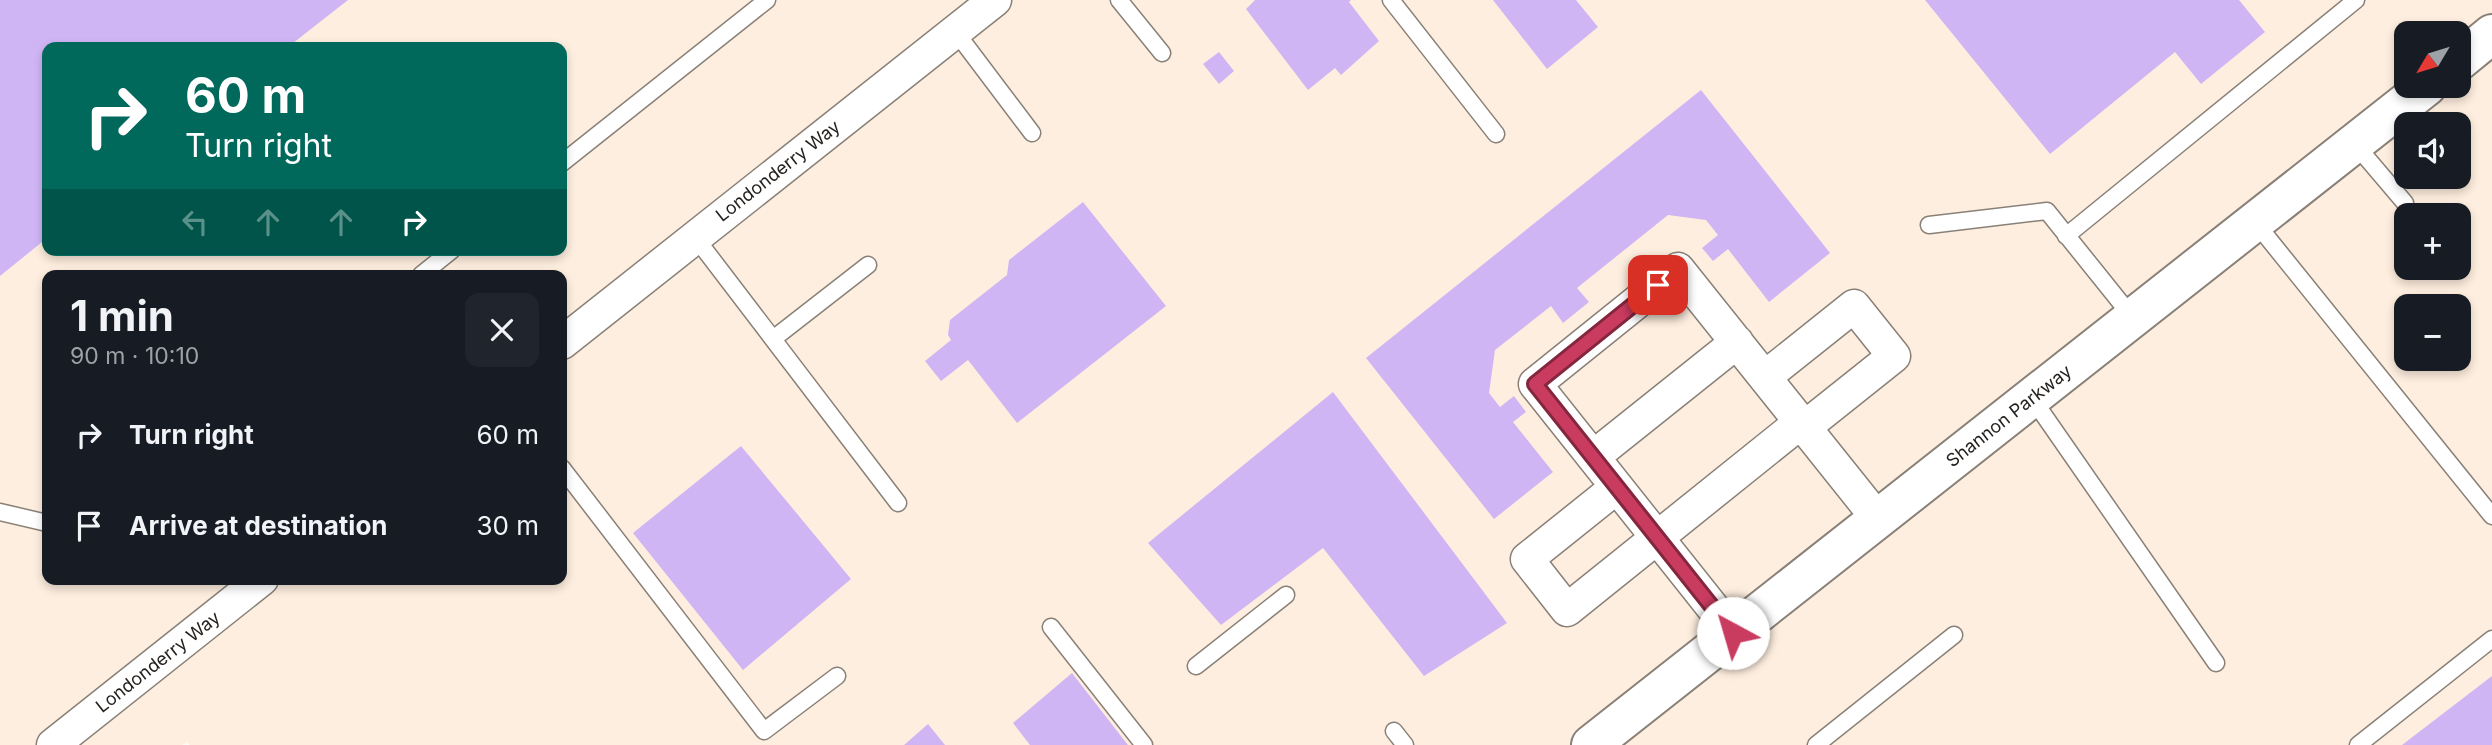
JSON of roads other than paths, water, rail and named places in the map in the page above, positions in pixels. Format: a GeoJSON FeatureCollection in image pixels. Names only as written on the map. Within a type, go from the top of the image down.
{"type":"FeatureCollection","features":[{"type":"Feature","properties":{"kind":"street","name":"Londonderry Way"},"geometry":{"type":"LineString","coordinates":[[567,339],[995,0]]}},
{"type":"Feature","properties":{"kind":"street"},"geometry":{"type":"LineString","coordinates":[[2471,51],[2492,34]]}},
{"type":"Feature","properties":{"kind":"street","name":"Shannon Parkway"},"geometry":{"type":"LineString","coordinates":[[1591,745],[2412,98]]}},
{"type":"Feature","properties":{"kind":"street"},"geometry":{"type":"LineString","coordinates":[[1733,633],[1535,384],[1678,269],[1878,519]]}},
{"type":"Feature","properties":{"kind":"street"},"geometry":{"type":"LineString","coordinates":[[1617,487],[1527,559],[1567,610],[1894,356],[1854,306],[1765,377]]}},
{"type":"Feature","properties":{"kind":"street"},"geometry":{"type":"LineString","coordinates":[[1593,457],[1737,342]]}},
{"type":"Feature","properties":{"kind":"street","name":"Londonderry Way"},"geometry":{"type":"LineString","coordinates":[[53,745],[254,585]]}},
{"type":"Feature","properties":{"kind":"lane"},"geometry":{"type":"LineString","coordinates":[[567,159],[767,0]]}},
{"type":"Feature","properties":{"kind":"lane"},"geometry":{"type":"LineString","coordinates":[[1119,0],[1162,53]]}},
{"type":"Feature","properties":{"kind":"lane"},"geometry":{"type":"LineString","coordinates":[[1391,0],[1496,134]]}},
{"type":"Feature","properties":{"kind":"lane"},"geometry":{"type":"LineString","coordinates":[[2066,236],[2356,0]]}},
{"type":"Feature","properties":{"kind":"lane"},"geometry":{"type":"LineString","coordinates":[[955,31],[1032,133]]}},
{"type":"Feature","properties":{"kind":"lane"},"geometry":{"type":"LineString","coordinates":[[2354,143],[2405,203]]}},
{"type":"Feature","properties":{"kind":"lane"},"geometry":{"type":"LineString","coordinates":[[1929,225],[2047,211],[2133,318]]}},
{"type":"Feature","properties":{"kind":"lane"},"geometry":{"type":"LineString","coordinates":[[2255,222],[2492,516]]}},
{"type":"Feature","properties":{"kind":"lane"},"geometry":{"type":"LineString","coordinates":[[695,237],[898,503]]}},
{"type":"Feature","properties":{"kind":"lane"},"geometry":{"type":"LineString","coordinates":[[427,270],[445,256]]}},
{"type":"Feature","properties":{"kind":"lane"},"geometry":{"type":"LineString","coordinates":[[774,339],[868,265]]}},
{"type":"Feature","properties":{"kind":"lane"},"geometry":{"type":"LineString","coordinates":[[2031,398],[2217,663]]}},
{"type":"Feature","properties":{"kind":"lane"},"geometry":{"type":"LineString","coordinates":[[567,475],[764,731],[837,676]]}},
{"type":"Feature","properties":{"kind":"lane"},"geometry":{"type":"LineString","coordinates":[[0,512],[42,522]]}},
{"type":"Feature","properties":{"kind":"lane"},"geometry":{"type":"LineString","coordinates":[[1196,666],[1286,595]]}},
{"type":"Feature","properties":{"kind":"lane"},"geometry":{"type":"LineString","coordinates":[[1052,626],[1144,745]]}},
{"type":"Feature","properties":{"kind":"lane"},"geometry":{"type":"LineString","coordinates":[[1816,745],[1954,635]]}},
{"type":"Feature","properties":{"kind":"lane"},"geometry":{"type":"LineString","coordinates":[[2358,745],[2492,639]]}},
{"type":"Feature","properties":{"kind":"lane"},"geometry":{"type":"LineString","coordinates":[[1394,731],[1405,745]]}}]}
